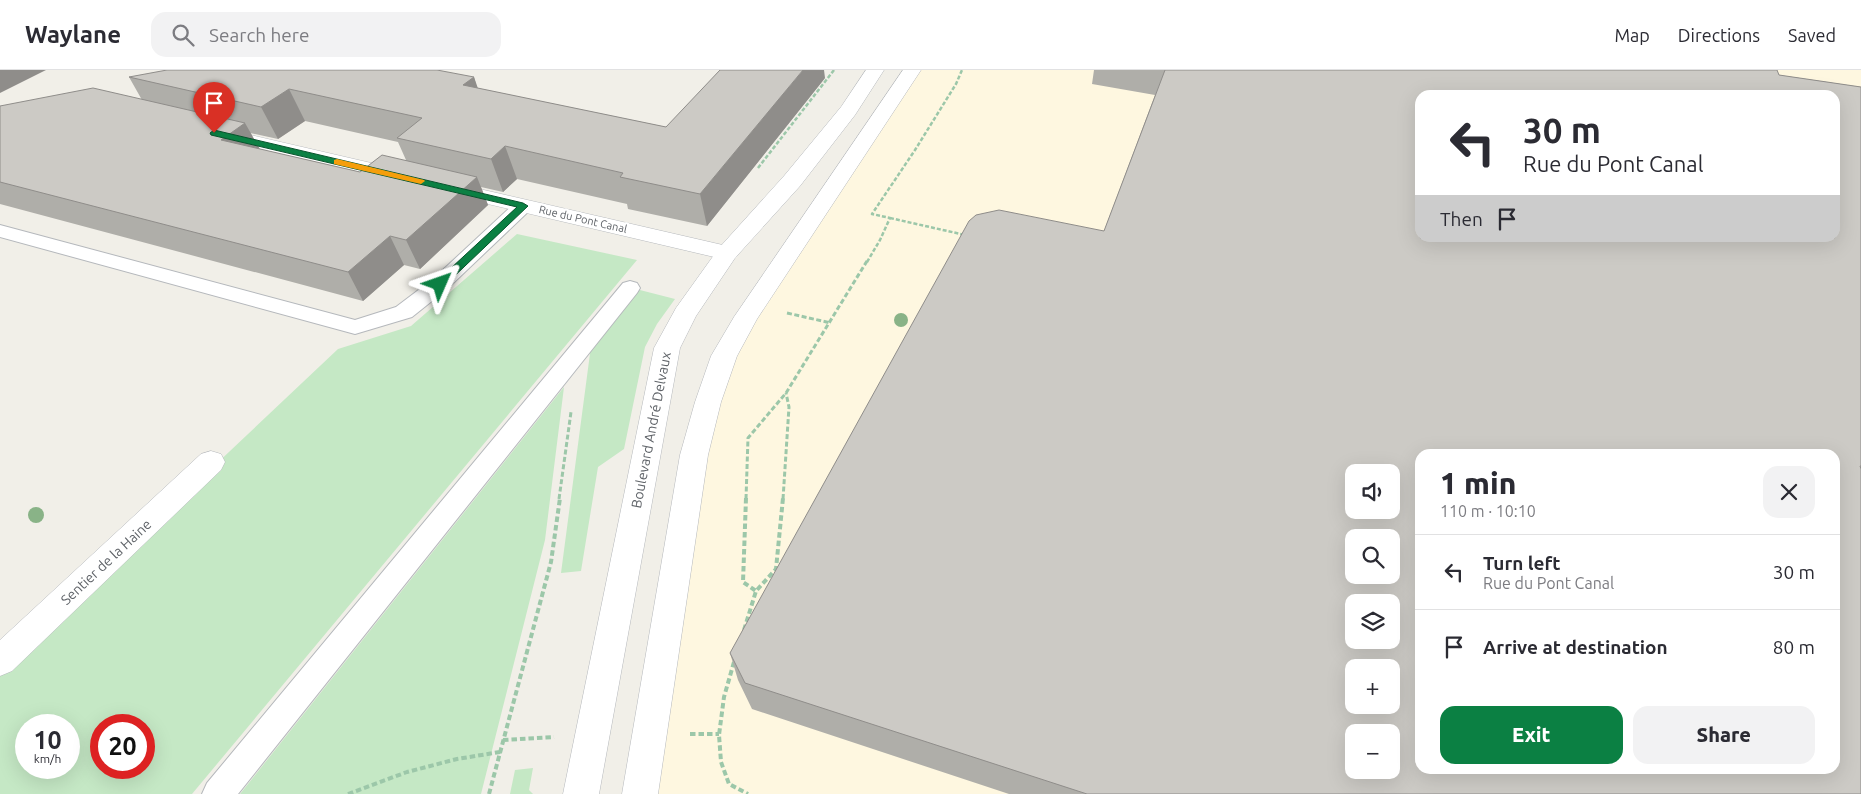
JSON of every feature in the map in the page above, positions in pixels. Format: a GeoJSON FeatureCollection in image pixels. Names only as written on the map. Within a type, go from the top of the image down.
{"type":"FeatureCollection","features":[{"type":"Feature","properties":{"kind":"street","name":"Boulevard André Delvaux"},"geometry":{"type":"LineString","coordinates":[[581,794],[667,348],[685,314],[727,253],[792,181],[848,111],[875,70]]}},
{"type":"Feature","properties":{"kind":"street"},"geometry":{"type":"LineString","coordinates":[[640,794],[694,455],[708,402],[724,356],[746,317],[912,70]]}},
{"type":"Feature","properties":{"kind":"street","name":"Rue du Pont Canal"},"geometry":{"type":"LineString","coordinates":[[205,130],[727,253]]}},
{"type":"Feature","properties":{"kind":"street","name":"Sentier de la Haine"},"geometry":{"type":"LineString","coordinates":[[0,662],[211,462]]}},
{"type":"Feature","properties":{"kind":"lane"},"geometry":{"type":"LineString","coordinates":[[0,231],[355,327],[404,312],[440,284],[523,206]]}},
{"type":"Feature","properties":{"kind":"lane"},"geometry":{"type":"LineString","coordinates":[[218,794],[630,288]]}},
{"type":"Feature","properties":{"kind":"path"},"geometry":{"type":"LineString","coordinates":[[962,70],[956,84],[915,150],[872,214],[967,235]]}},
{"type":"Feature","properties":{"kind":"path"},"geometry":{"type":"LineString","coordinates":[[756,591],[743,582],[748,438],[786,393],[876,248],[890,218]]}},
{"type":"Feature","properties":{"kind":"path"},"geometry":{"type":"LineString","coordinates":[[742,635],[756,591],[776,569],[789,416],[786,393]]}},
{"type":"Feature","properties":{"kind":"path"},"geometry":{"type":"LineString","coordinates":[[489,794],[551,562],[572,406]]}},
{"type":"Feature","properties":{"kind":"path"},"geometry":{"type":"LineString","coordinates":[[737,652],[729,679],[720,729],[720,760],[729,784],[748,794]]}},
{"type":"Feature","properties":{"kind":"path"},"geometry":{"type":"LineString","coordinates":[[348,794],[407,772],[457,759],[500,752]]}},
{"type":"Feature","properties":{"kind":"shaded area"},"geometry":{"type":"Polygon","coordinates":[[[912,70],[1861,70],[1861,794],[640,794],[724,356],[912,70]]]}},
{"type":"Feature","properties":{"kind":"green space"},"geometry":{"type":"Polygon","coordinates":[[[517,234],[637,260],[192,794],[0,794],[0,668],[338,349],[411,326],[517,234]]]}},
{"type":"Feature","properties":{"kind":"green space"},"geometry":{"type":"Polygon","coordinates":[[[636,289],[675,299],[657,324],[645,347],[624,449],[598,467],[581,571],[561,573],[591,346],[636,289]]]}},
{"type":"Feature","properties":{"kind":"green space"},"geometry":{"type":"Polygon","coordinates":[[[564,387],[545,540],[481,794],[240,794],[564,387]]]}},
{"type":"Feature","properties":{"kind":"green space"},"geometry":{"type":"Polygon","coordinates":[[[533,768],[529,790],[533,794],[510,794],[515,770],[533,768]]]}},
{"type":"Feature","properties":{"kind":"building"},"geometry":{"type":"Polygon","coordinates":[[[167,70],[437,70],[474,77],[463,85],[666,127],[720,70],[803,70],[700,194],[620,177],[623,173],[505,146],[491,159],[397,138],[422,118],[289,89],[261,107],[129,77],[167,70]]]}},
{"type":"Feature","properties":{"kind":"building"},"geometry":{"type":"Polygon","coordinates":[[[1165,70],[1777,70],[1779,75],[1861,87],[1861,794],[1087,794],[745,683],[730,653],[969,221],[976,215],[999,210],[1104,231],[1165,70]]]}},
{"type":"Feature","properties":{"kind":"building"},"geometry":{"type":"Polygon","coordinates":[[[93,88],[245,123],[221,140],[360,172],[382,155],[477,177],[406,240],[390,236],[348,272],[0,182],[0,106],[93,88]]]}},
{"type":"Feature","properties":{"kind":"slow traffic"},"geometry":{"type":"LineString","coordinates":[[337,162],[421,181]]}},
{"type":"Feature","properties":{"kind":"route"},"geometry":{"type":"LineString","coordinates":[[214,133],[523,206],[440,284]]}}]}
